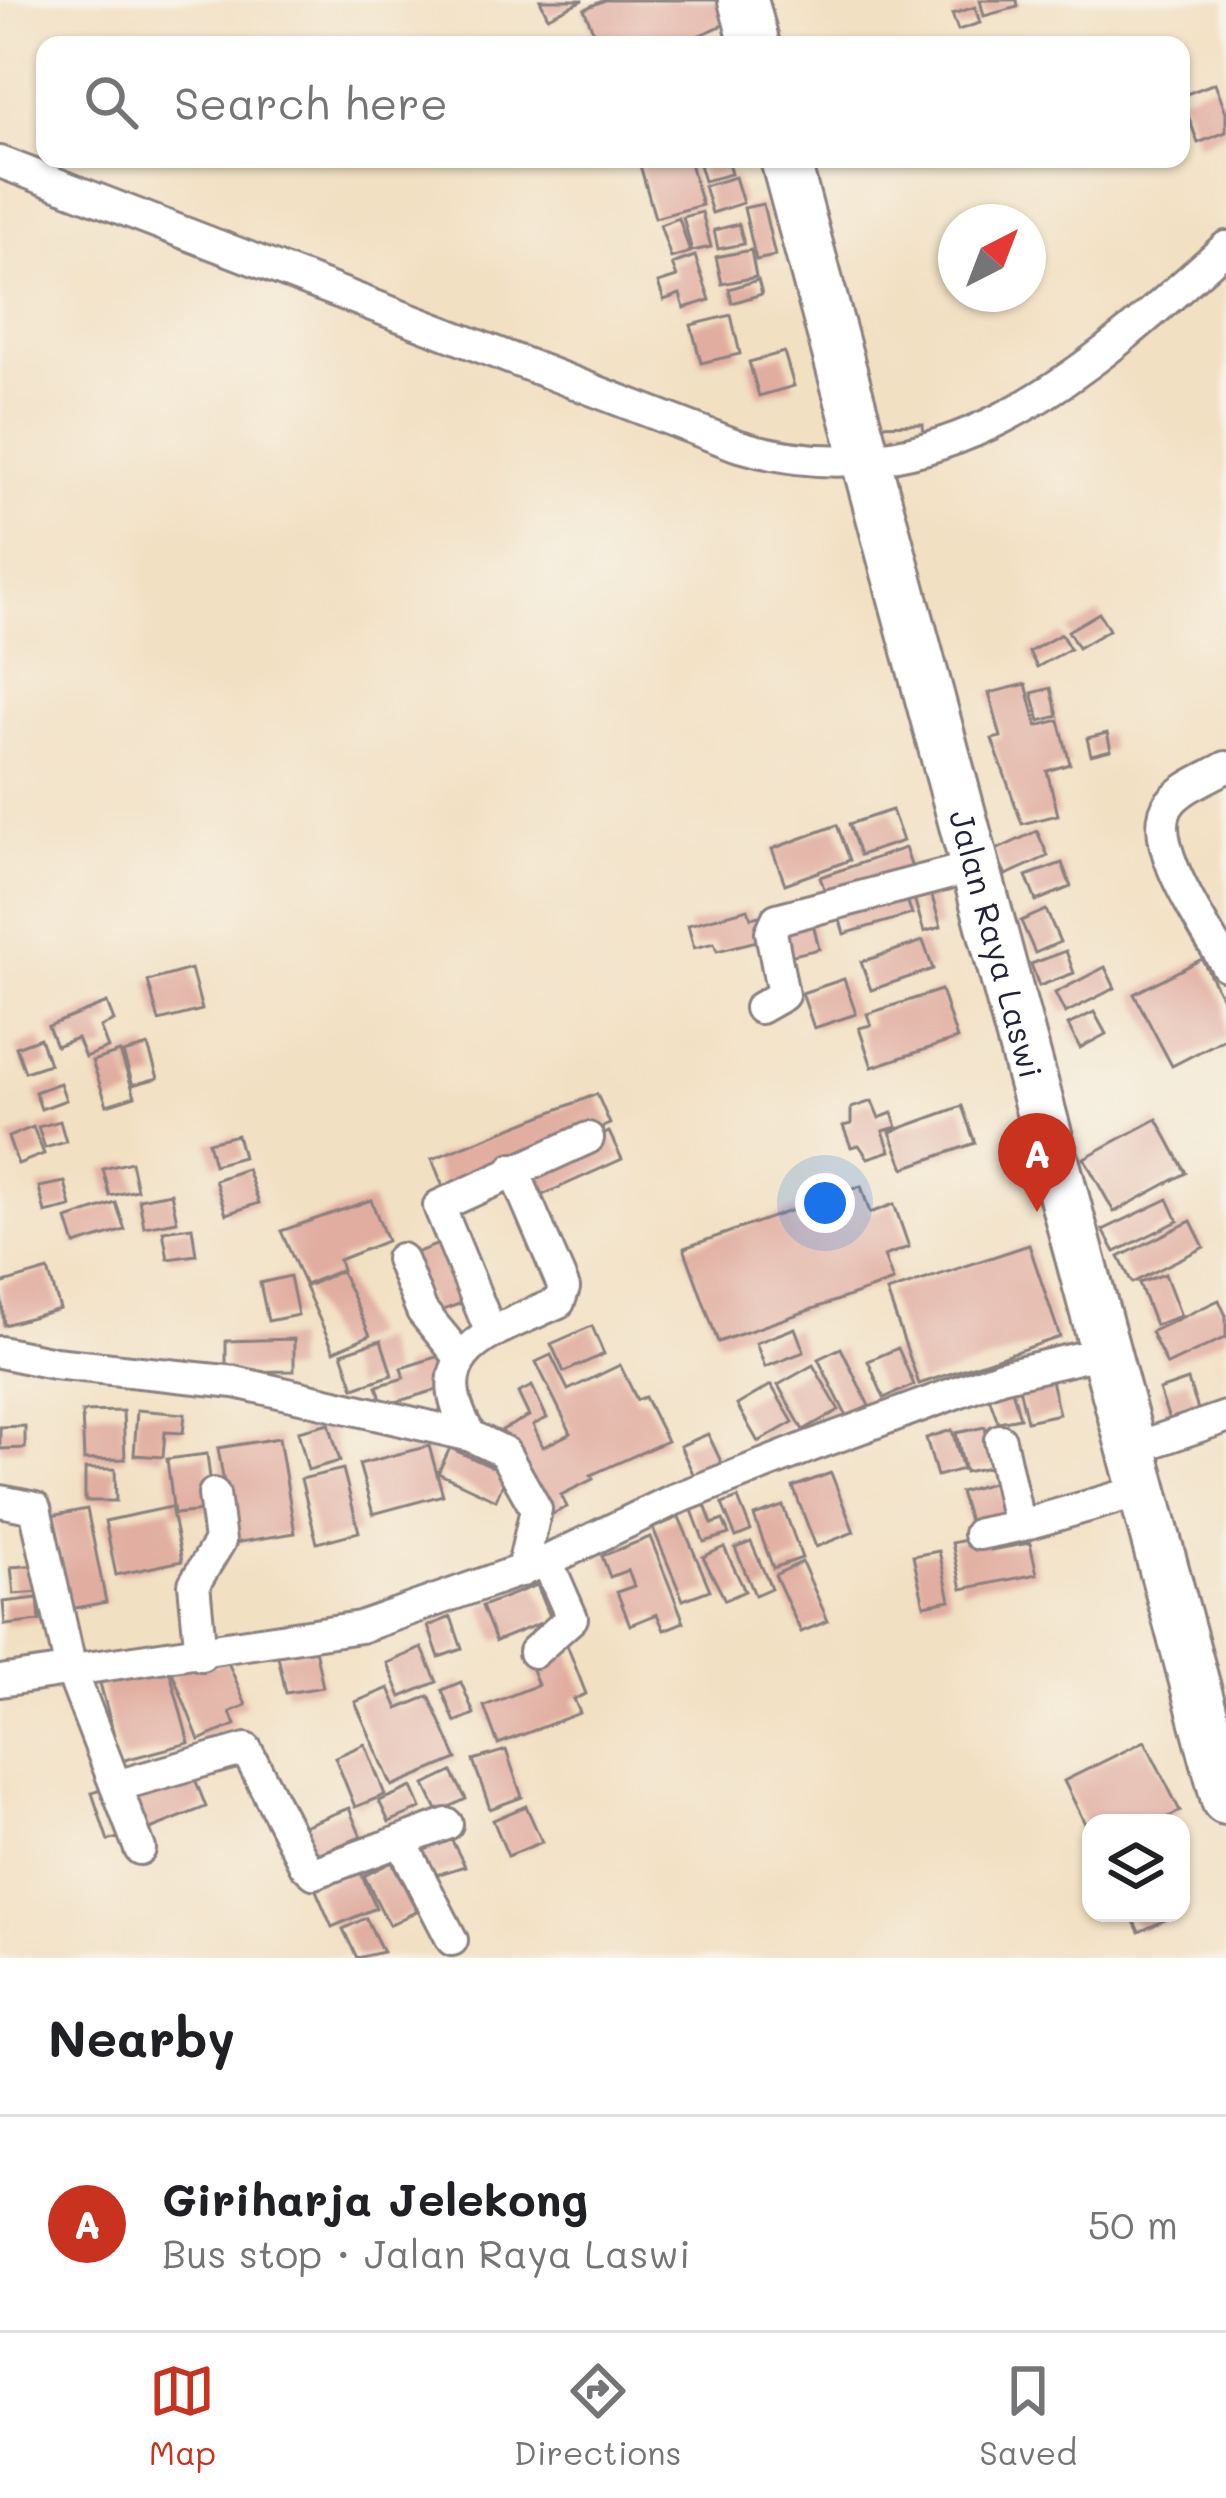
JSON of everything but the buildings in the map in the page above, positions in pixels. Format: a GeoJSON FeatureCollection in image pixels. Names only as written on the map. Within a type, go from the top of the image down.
{"type":"FeatureCollection","features":[{"type":"Feature","properties":{"kind":"main road"},"geometry":{"type":"LineString","coordinates":[[743,0],[753,36]]}},
{"type":"Feature","properties":{"kind":"main road","name":"Jalan Raya Laswi"},"geometry":{"type":"LineString","coordinates":[[787,168],[1226,1800]]}},
{"type":"Feature","properties":{"kind":"street"},"geometry":{"type":"LineString","coordinates":[[0,162],[736,445],[789,461],[864,458],[925,448],[983,430],[1082,371],[1226,247]]}},
{"type":"Feature","properties":{"kind":"street"},"geometry":{"type":"LineString","coordinates":[[1226,767],[1170,802],[1161,827],[1166,854],[1226,965]]}},
{"type":"Feature","properties":{"kind":"street"},"geometry":{"type":"LineString","coordinates":[[760,1008],[784,995],[771,932],[777,919],[974,866]]}},
{"type":"Feature","properties":{"kind":"street"},"geometry":{"type":"LineString","coordinates":[[491,1334],[439,1208],[513,1169],[589,1138]]}},
{"type":"Feature","properties":{"kind":"street"},"geometry":{"type":"LineString","coordinates":[[471,1436],[457,1413],[452,1383],[459,1356],[491,1334],[559,1302],[563,1288],[513,1169]]}},
{"type":"Feature","properties":{"kind":"street"},"geometry":{"type":"LineString","coordinates":[[401,1259],[422,1311],[459,1356]]}},
{"type":"Feature","properties":{"kind":"street"},"geometry":{"type":"LineString","coordinates":[[0,1352],[54,1364],[235,1382],[471,1436],[504,1452],[536,1509],[534,1566],[572,1618],[534,1652]]}},
{"type":"Feature","properties":{"kind":"street"},"geometry":{"type":"LineString","coordinates":[[0,1681],[360,1627],[534,1566],[674,1500],[1000,1376],[1104,1352]]}},
{"type":"Feature","properties":{"kind":"street"},"geometry":{"type":"LineString","coordinates":[[979,1534],[1019,1526],[1226,1417]]}},
{"type":"Feature","properties":{"kind":"street"},"geometry":{"type":"LineString","coordinates":[[1136,1468],[1226,1434]]}},
{"type":"Feature","properties":{"kind":"street"},"geometry":{"type":"LineString","coordinates":[[1000,1439],[1019,1526]]}},
{"type":"Feature","properties":{"kind":"street"},"geometry":{"type":"LineString","coordinates":[[202,1654],[194,1584],[220,1541],[214,1494]]}},
{"type":"Feature","properties":{"kind":"street"},"geometry":{"type":"LineString","coordinates":[[0,1501],[35,1508],[71,1670],[140,1849]]}},
{"type":"Feature","properties":{"kind":"street"},"geometry":{"type":"LineString","coordinates":[[116,1786],[238,1747],[254,1757],[309,1870],[320,1873],[448,1823]]}},
{"type":"Feature","properties":{"kind":"street"},"geometry":{"type":"LineString","coordinates":[[401,1841],[452,1940]]}},
{"type":"Feature","properties":{"kind":"place","name":"Giriharja Jelekong"},"geometry":{"type":"Point","coordinates":[1037,1212]}}]}
